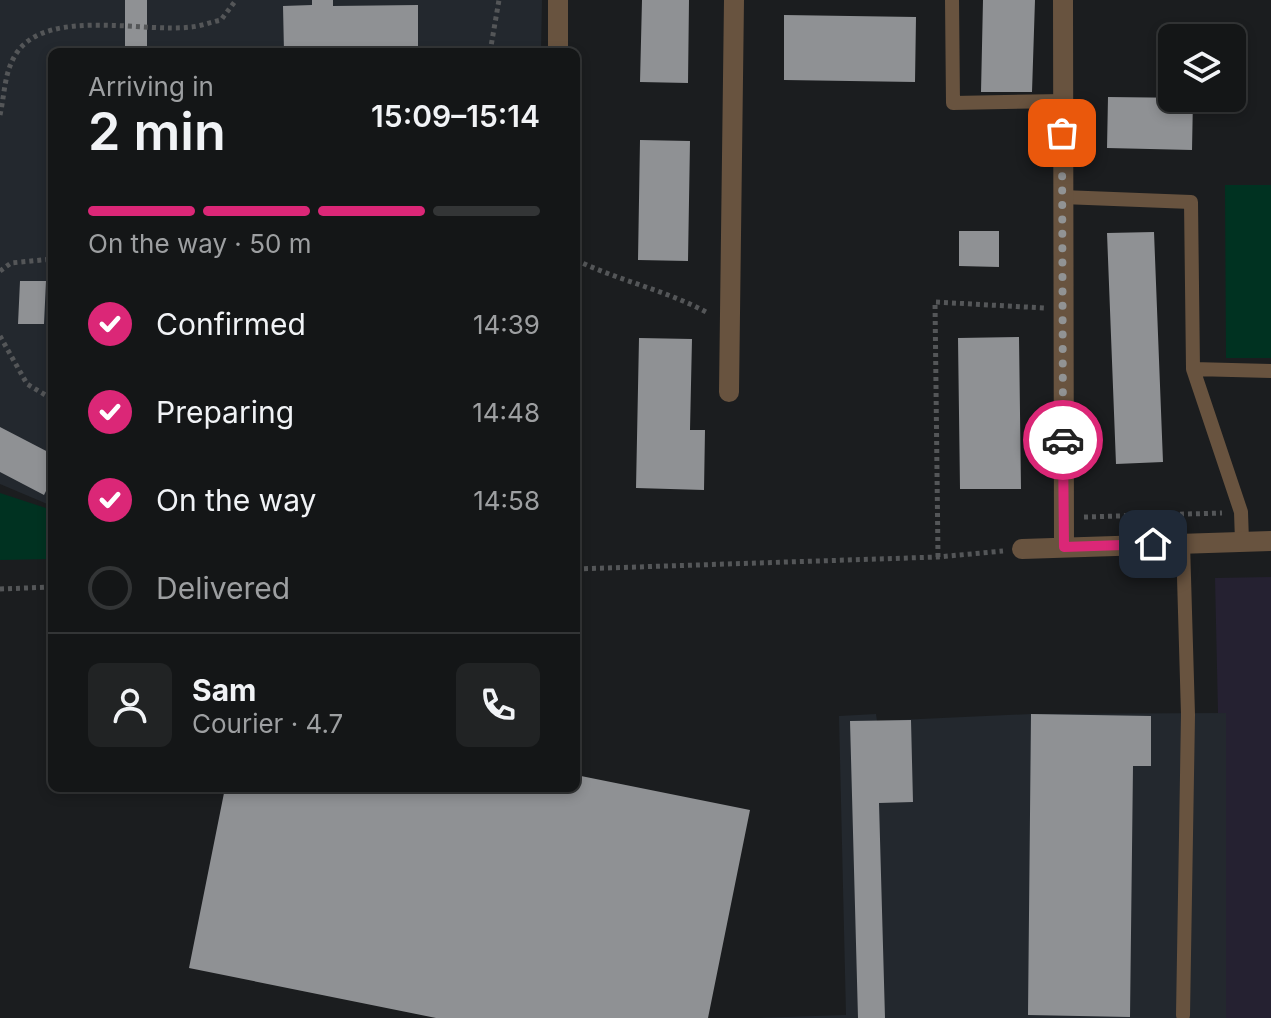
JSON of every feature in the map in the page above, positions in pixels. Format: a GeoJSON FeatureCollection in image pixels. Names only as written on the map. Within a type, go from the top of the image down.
{"type":"FeatureCollection","features":[{"type":"Feature","properties":{"kind":"street"},"geometry":{"type":"LineString","coordinates":[[558,0],[558,48]]}},
{"type":"Feature","properties":{"kind":"street"},"geometry":{"type":"LineString","coordinates":[[729,392],[734,0]]}},
{"type":"Feature","properties":{"kind":"street"},"geometry":{"type":"LineString","coordinates":[[1063,0],[1061,309],[1064,547]]}},
{"type":"Feature","properties":{"kind":"street"},"geometry":{"type":"LineString","coordinates":[[1022,549],[1271,541]]}},
{"type":"Feature","properties":{"kind":"lane"},"geometry":{"type":"LineString","coordinates":[[952,0],[953,103],[1063,101]]}},
{"type":"Feature","properties":{"kind":"lane"},"geometry":{"type":"LineString","coordinates":[[1062,197],[1191,202],[1193,369],[1241,512],[1242,541]]}},
{"type":"Feature","properties":{"kind":"lane"},"geometry":{"type":"LineString","coordinates":[[1193,369],[1271,371]]}},
{"type":"Feature","properties":{"kind":"lane"},"geometry":{"type":"LineString","coordinates":[[1183,543],[1188,715],[1183,1015]]}},
{"type":"Feature","properties":{"kind":"path"},"geometry":{"type":"LineString","coordinates":[[0,115],[8,68],[19,49],[37,35],[67,26],[192,28],[221,20],[236,0]]}},
{"type":"Feature","properties":{"kind":"path"},"geometry":{"type":"LineString","coordinates":[[491,48],[499,0]]}},
{"type":"Feature","properties":{"kind":"path"},"geometry":{"type":"LineString","coordinates":[[0,271],[11,263],[48,259]]}},
{"type":"Feature","properties":{"kind":"path"},"geometry":{"type":"LineString","coordinates":[[580,262],[618,280],[677,296],[730,325]]}},
{"type":"Feature","properties":{"kind":"path"},"geometry":{"type":"LineString","coordinates":[[938,557],[935,302],[1061,309]]}},
{"type":"Feature","properties":{"kind":"path"},"geometry":{"type":"LineString","coordinates":[[0,336],[27,384],[48,397]]}},
{"type":"Feature","properties":{"kind":"path"},"geometry":{"type":"LineString","coordinates":[[1063,517],[1241,512]]}},
{"type":"Feature","properties":{"kind":"path"},"geometry":{"type":"LineString","coordinates":[[580,569],[938,557],[1022,549]]}},
{"type":"Feature","properties":{"kind":"path"},"geometry":{"type":"LineString","coordinates":[[0,589],[48,587]]}},
{"type":"Feature","properties":{"kind":"shaded area"},"geometry":{"type":"Polygon","coordinates":[[[0,0],[542,0],[541,48],[48,48],[48,504],[0,484],[0,0]]]}},
{"type":"Feature","properties":{"kind":"shaded area"},"geometry":{"type":"Polygon","coordinates":[[[1271,577],[1271,1018],[1226,1018],[1226,714],[1218,713],[1215,578],[1271,577]]]}},
{"type":"Feature","properties":{"kind":"shaded area"},"geometry":{"type":"Polygon","coordinates":[[[1226,713],[1226,1018],[758,1018],[846,1015],[839,716],[876,714],[877,721],[1031,714],[1226,713]]]}},
{"type":"Feature","properties":{"kind":"green space"},"geometry":{"type":"Polygon","coordinates":[[[1225,185],[1271,185],[1271,358],[1226,358],[1225,185]]]}},
{"type":"Feature","properties":{"kind":"green space"},"geometry":{"type":"Polygon","coordinates":[[[0,493],[48,509],[48,559],[0,560],[0,493]]]}},
{"type":"Feature","properties":{"kind":"building"},"geometry":{"type":"Polygon","coordinates":[[[125,0],[147,0],[147,48],[125,48],[125,0]]]}},
{"type":"Feature","properties":{"kind":"building"},"geometry":{"type":"Polygon","coordinates":[[[312,0],[333,0],[333,6],[418,5],[418,48],[284,48],[283,6],[312,5],[312,0]]]}},
{"type":"Feature","properties":{"kind":"building"},"geometry":{"type":"Polygon","coordinates":[[[642,0],[689,0],[688,83],[640,82],[642,0]]]}},
{"type":"Feature","properties":{"kind":"building"},"geometry":{"type":"Polygon","coordinates":[[[983,0],[1035,0],[1032,92],[981,92],[983,0]]]}},
{"type":"Feature","properties":{"kind":"building"},"geometry":{"type":"Polygon","coordinates":[[[784,15],[916,17],[915,82],[784,80],[784,15]]]}},
{"type":"Feature","properties":{"kind":"building"},"geometry":{"type":"Polygon","coordinates":[[[1108,97],[1158,98],[1158,112],[1193,112],[1192,150],[1107,148],[1108,97]]]}},
{"type":"Feature","properties":{"kind":"building"},"geometry":{"type":"Polygon","coordinates":[[[640,140],[690,141],[688,261],[638,260],[640,140]]]}},
{"type":"Feature","properties":{"kind":"building"},"geometry":{"type":"Polygon","coordinates":[[[959,231],[999,231],[999,267],[959,266],[959,231]]]}},
{"type":"Feature","properties":{"kind":"building"},"geometry":{"type":"Polygon","coordinates":[[[1154,232],[1163,462],[1116,464],[1107,233],[1154,232]]]}},
{"type":"Feature","properties":{"kind":"building"},"geometry":{"type":"Polygon","coordinates":[[[20,281],[46,281],[44,324],[18,324],[20,281]]]}},
{"type":"Feature","properties":{"kind":"building"},"geometry":{"type":"Polygon","coordinates":[[[1019,337],[1021,489],[960,489],[958,338],[1019,337]]]}},
{"type":"Feature","properties":{"kind":"building"},"geometry":{"type":"Polygon","coordinates":[[[639,338],[692,339],[690,430],[705,430],[704,490],[636,488],[639,338]]]}},
{"type":"Feature","properties":{"kind":"building"},"geometry":{"type":"Polygon","coordinates":[[[0,427],[48,452],[48,487],[44,495],[0,472],[0,427]]]}},
{"type":"Feature","properties":{"kind":"building"},"geometry":{"type":"Polygon","coordinates":[[[1031,714],[1151,716],[1151,766],[1133,766],[1130,1017],[1028,1015],[1031,714]]]}},
{"type":"Feature","properties":{"kind":"building"},"geometry":{"type":"Polygon","coordinates":[[[911,720],[913,802],[879,803],[885,1018],[858,1018],[850,721],[911,720]]]}},
{"type":"Feature","properties":{"kind":"building"},"geometry":{"type":"Polygon","coordinates":[[[580,776],[750,810],[708,1018],[436,1018],[189,968],[224,792],[580,792],[580,776]]]}},
{"type":"Feature","properties":{"kind":"way so far"},"geometry":{"type":"LineString","coordinates":[[1062,133],[1063,440]]}},
{"type":"Feature","properties":{"kind":"route"},"geometry":{"type":"LineString","coordinates":[[1063,440],[1064,547],[1153,544]]}}]}
